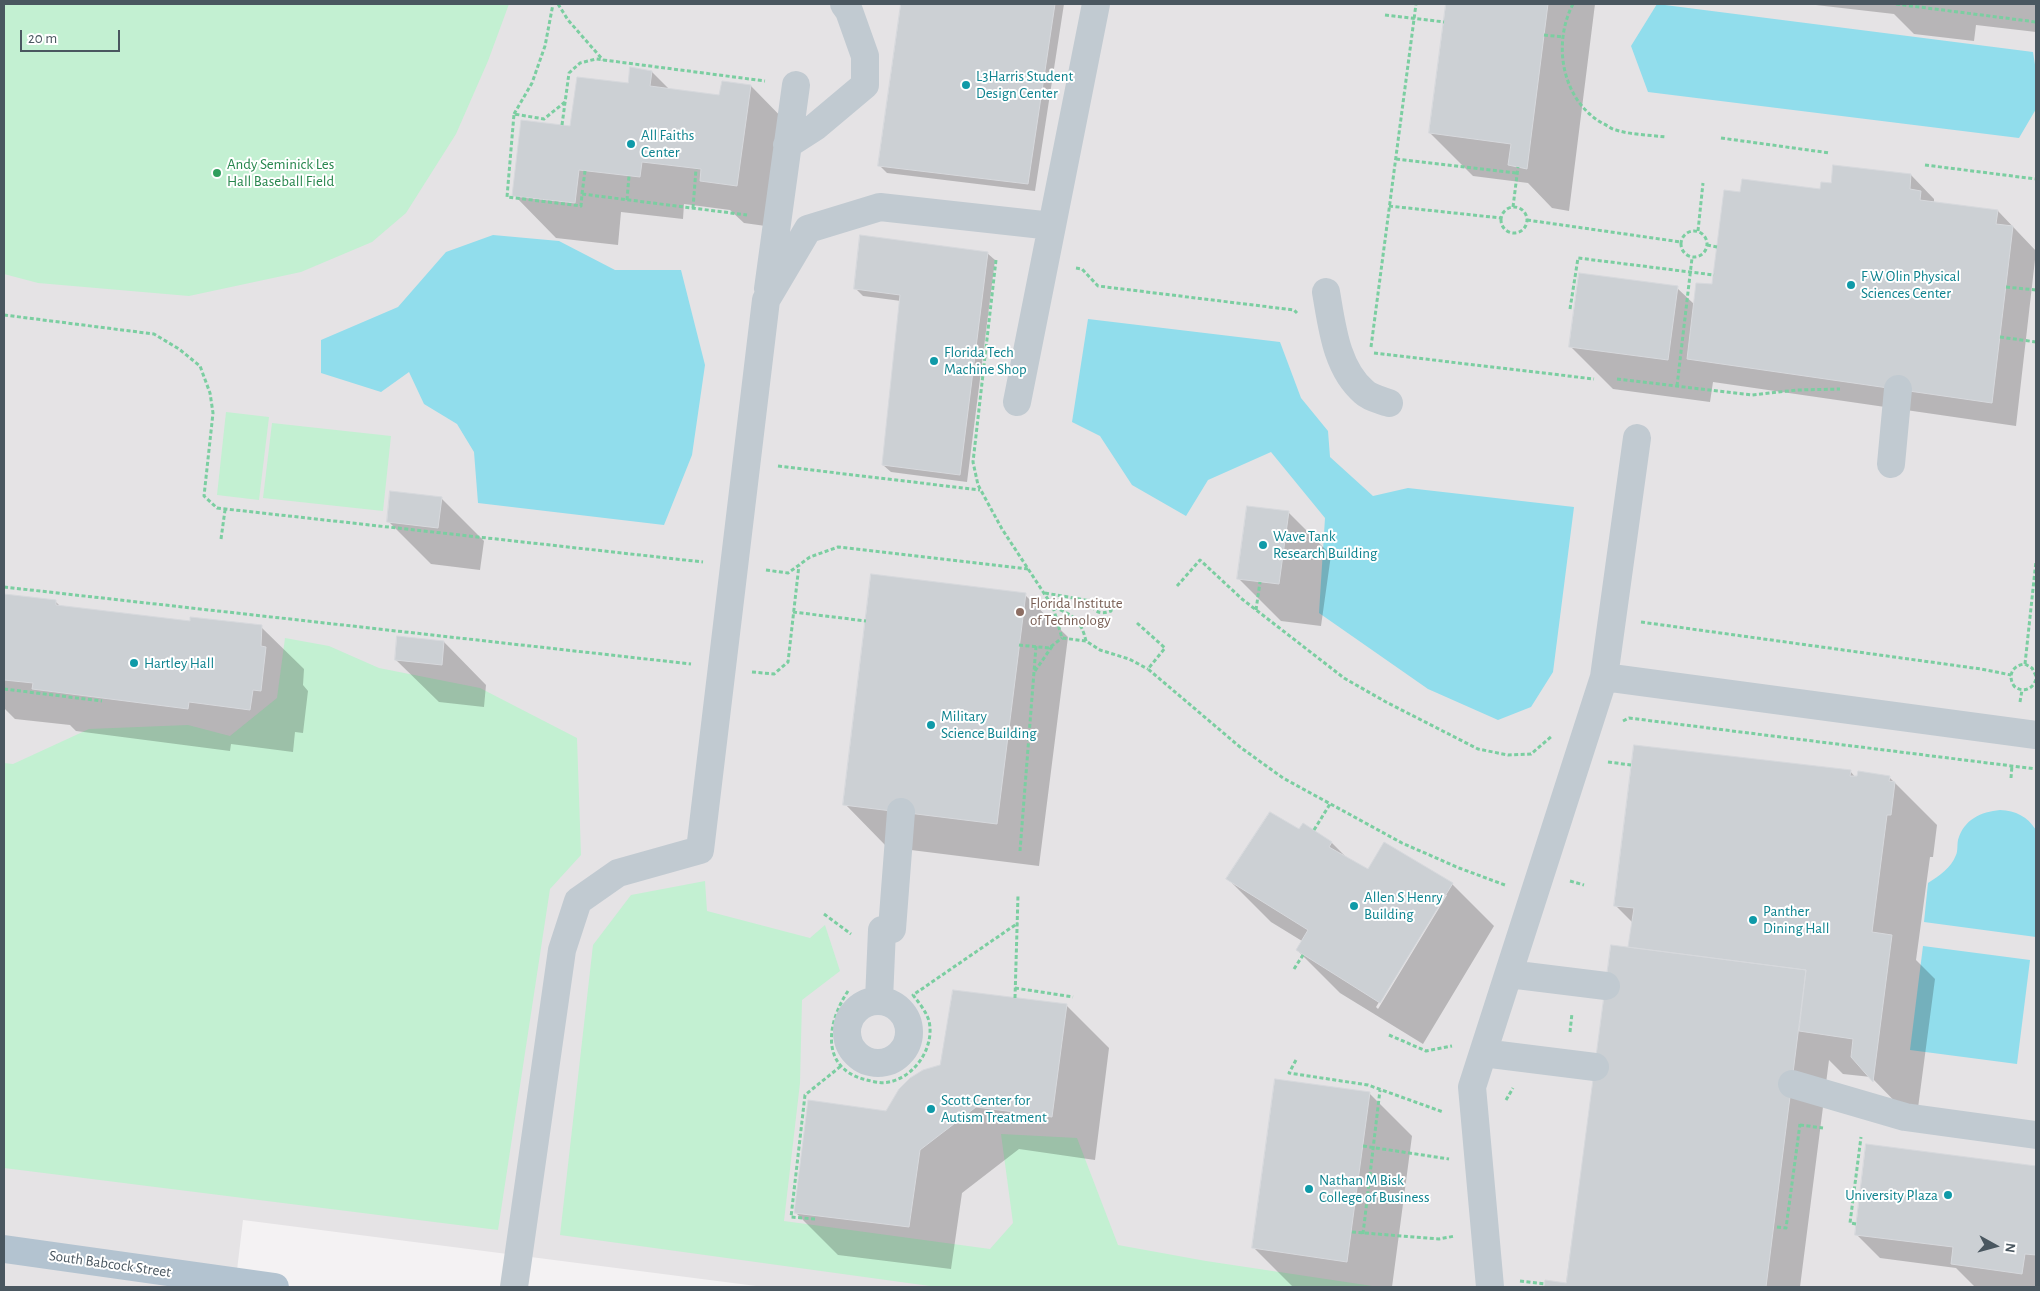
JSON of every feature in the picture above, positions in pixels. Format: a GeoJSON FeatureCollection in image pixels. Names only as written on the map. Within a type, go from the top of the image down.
{"type":"FeatureCollection","features":[{"type":"Feature","properties":{"kind":"main road","name":"South Babcock Street"},"geometry":{"type":"LineString","coordinates":[[4,1249],[275,1287]]}},
{"type":"Feature","properties":{"kind":"lane"},"geometry":{"type":"LineString","coordinates":[[787,145],[815,127],[865,85],[865,56],[849,11],[844,4]]}},
{"type":"Feature","properties":{"kind":"lane"},"geometry":{"type":"LineString","coordinates":[[1017,402],[1096,4]]}},
{"type":"Feature","properties":{"kind":"lane"},"geometry":{"type":"LineString","coordinates":[[514,1287],[562,950],[578,901],[618,873],[700,850],[766,300],[796,85]]}},
{"type":"Feature","properties":{"kind":"lane"},"geometry":{"type":"LineString","coordinates":[[766,300],[808,229],[880,207],[1052,226]]}},
{"type":"Feature","properties":{"kind":"lane"},"geometry":{"type":"LineString","coordinates":[[1326,292],[1340,356],[1350,374],[1365,393],[1389,403]]}},
{"type":"Feature","properties":{"kind":"lane"},"geometry":{"type":"LineString","coordinates":[[1891,464],[1898,389]]}},
{"type":"Feature","properties":{"kind":"lane"},"geometry":{"type":"LineString","coordinates":[[1502,1284],[1472,1087],[1604,677],[1637,438]]}},
{"type":"Feature","properties":{"kind":"lane"},"geometry":{"type":"LineString","coordinates":[[1604,677],[2036,735]]}},
{"type":"Feature","properties":{"kind":"lane"},"geometry":{"type":"LineString","coordinates":[[879,1000],[901,812]]}},
{"type":"Feature","properties":{"kind":"lane"},"geometry":{"type":"LineString","coordinates":[[1509,974],[1606,986]]}},
{"type":"Feature","properties":{"kind":"lane"},"geometry":{"type":"LineString","coordinates":[[1483,1053],[1595,1067]]}},
{"type":"Feature","properties":{"kind":"lane"},"geometry":{"type":"LineString","coordinates":[[1792,1084],[1904,1117],[2036,1135]]}},
{"type":"Feature","properties":{"kind":"path"},"geometry":{"type":"LineString","coordinates":[[553,4],[544,46],[532,83],[514,114],[507,197],[581,206],[585,171]]}},
{"type":"Feature","properties":{"kind":"path"},"geometry":{"type":"LineString","coordinates":[[558,4],[568,20],[604,60]]}},
{"type":"Feature","properties":{"kind":"path"},"geometry":{"type":"LineString","coordinates":[[1416,4],[1370,352],[1594,379]]}},
{"type":"Feature","properties":{"kind":"path"},"geometry":{"type":"LineString","coordinates":[[1573,4],[1567,16],[1562,54],[1566,82],[1578,102],[1595,119],[1615,130],[1666,137]]}},
{"type":"Feature","properties":{"kind":"path"},"geometry":{"type":"LineString","coordinates":[[1896,4],[2036,22]]}},
{"type":"Feature","properties":{"kind":"path"},"geometry":{"type":"LineString","coordinates":[[1385,16],[1444,22]]}},
{"type":"Feature","properties":{"kind":"path"},"geometry":{"type":"LineString","coordinates":[[1544,35],[1564,37]]}},
{"type":"Feature","properties":{"kind":"path"},"geometry":{"type":"LineString","coordinates":[[562,125],[569,73],[580,63],[596,59],[796,85]]}},
{"type":"Feature","properties":{"kind":"path"},"geometry":{"type":"LineString","coordinates":[[514,114],[544,119],[565,102]]}},
{"type":"Feature","properties":{"kind":"path"},"geometry":{"type":"LineString","coordinates":[[1721,138],[1830,152]]}},
{"type":"Feature","properties":{"kind":"path"},"geometry":{"type":"LineString","coordinates":[[1396,159],[1517,173]]}},
{"type":"Feature","properties":{"kind":"path"},"geometry":{"type":"LineString","coordinates":[[1925,165],[2036,179]]}},
{"type":"Feature","properties":{"kind":"path"},"geometry":{"type":"LineString","coordinates":[[1513,207],[1518,167]]}},
{"type":"Feature","properties":{"kind":"path"},"geometry":{"type":"LineString","coordinates":[[693,208],[696,169]]}},
{"type":"Feature","properties":{"kind":"path"},"geometry":{"type":"LineString","coordinates":[[627,200],[629,176]]}},
{"type":"Feature","properties":{"kind":"path"},"geometry":{"type":"LineString","coordinates":[[1698,231],[1703,183]]}},
{"type":"Feature","properties":{"kind":"path"},"geometry":{"type":"LineString","coordinates":[[582,194],[749,216]]}},
{"type":"Feature","properties":{"kind":"path"},"geometry":{"type":"LineString","coordinates":[[1389,206],[1501,218]]}},
{"type":"Feature","properties":{"kind":"path"},"geometry":{"type":"LineString","coordinates":[[1513,207],[1522,209],[1527,220],[1522,231],[1513,233],[1503,227],[1501,218],[1506,210],[1513,207]]}},
{"type":"Feature","properties":{"kind":"path"},"geometry":{"type":"LineString","coordinates":[[1527,220],[1681,242]]}},
{"type":"Feature","properties":{"kind":"path"},"geometry":{"type":"LineString","coordinates":[[1698,231],[1705,236],[1707,244],[1705,253],[1697,258],[1692,258],[1684,254],[1681,242],[1685,234],[1698,231]]}},
{"type":"Feature","properties":{"kind":"path"},"geometry":{"type":"LineString","coordinates":[[1707,244],[1717,247]]}},
{"type":"Feature","properties":{"kind":"path"},"geometry":{"type":"LineString","coordinates":[[1570,309],[1578,258],[1714,275]]}},
{"type":"Feature","properties":{"kind":"path"},"geometry":{"type":"LineString","coordinates":[[1676,386],[1692,258]]}},
{"type":"Feature","properties":{"kind":"path"},"geometry":{"type":"LineString","coordinates":[[996,260],[973,462],[981,490],[1002,529],[1053,607],[1062,638]]}},
{"type":"Feature","properties":{"kind":"path"},"geometry":{"type":"LineString","coordinates":[[1074,268],[1082,269],[1098,286],[1294,310],[1301,315]]}},
{"type":"Feature","properties":{"kind":"path"},"geometry":{"type":"LineString","coordinates":[[2006,287],[2036,290]]}},
{"type":"Feature","properties":{"kind":"path"},"geometry":{"type":"LineString","coordinates":[[4,315],[154,334],[200,366],[210,393],[213,413],[204,496],[217,508],[709,563]]}},
{"type":"Feature","properties":{"kind":"path"},"geometry":{"type":"LineString","coordinates":[[2000,337],[2036,342]]}},
{"type":"Feature","properties":{"kind":"path"},"geometry":{"type":"LineString","coordinates":[[1617,379],[1752,395],[1797,390],[1840,389]]}},
{"type":"Feature","properties":{"kind":"path"},"geometry":{"type":"LineString","coordinates":[[769,465],[981,490]]}},
{"type":"Feature","properties":{"kind":"path"},"geometry":{"type":"LineString","coordinates":[[221,540],[226,510]]}},
{"type":"Feature","properties":{"kind":"path"},"geometry":{"type":"LineString","coordinates":[[760,569],[788,572],[810,556],[838,546],[1029,569]]}},
{"type":"Feature","properties":{"kind":"path"},"geometry":{"type":"LineString","coordinates":[[1177,586],[1200,560],[1256,610],[1344,678],[1386,702],[1478,749],[1508,755],[1531,754],[1552,736],[1555,729]]}},
{"type":"Feature","properties":{"kind":"path"},"geometry":{"type":"LineString","coordinates":[[2025,664],[2036,562]]}},
{"type":"Feature","properties":{"kind":"path"},"geometry":{"type":"LineString","coordinates":[[750,672],[774,674],[788,662],[799,564]]}},
{"type":"Feature","properties":{"kind":"path"},"geometry":{"type":"LineString","coordinates":[[1256,610],[1260,582]]}},
{"type":"Feature","properties":{"kind":"path"},"geometry":{"type":"LineString","coordinates":[[4,587],[693,664]]}},
{"type":"Feature","properties":{"kind":"path"},"geometry":{"type":"LineString","coordinates":[[1045,593],[1091,601],[1092,607],[1097,612],[1111,611],[1112,605]]}},
{"type":"Feature","properties":{"kind":"path"},"geometry":{"type":"LineString","coordinates":[[1053,607],[1078,620],[1084,629],[1086,641]]}},
{"type":"Feature","properties":{"kind":"path"},"geometry":{"type":"LineString","coordinates":[[794,612],[866,621]]}},
{"type":"Feature","properties":{"kind":"path"},"geometry":{"type":"LineString","coordinates":[[1638,622],[1981,669],[2011,675]]}},
{"type":"Feature","properties":{"kind":"path"},"geometry":{"type":"LineString","coordinates":[[1137,623],[1165,648],[1148,669]]}},
{"type":"Feature","properties":{"kind":"path"},"geometry":{"type":"LineString","coordinates":[[1019,645],[1049,648],[1062,638],[1086,641],[1100,650],[1129,659],[1148,669],[1240,747],[1283,778],[1402,844],[1511,887]]}},
{"type":"Feature","properties":{"kind":"path"},"geometry":{"type":"LineString","coordinates":[[1034,672],[1055,643]]}},
{"type":"Feature","properties":{"kind":"path"},"geometry":{"type":"LineString","coordinates":[[1020,851],[1036,646]]}},
{"type":"Feature","properties":{"kind":"path"},"geometry":{"type":"LineString","coordinates":[[2025,664],[2032,668],[2036,679],[2030,689],[2022,690],[2011,682],[2011,675],[2017,667],[2025,664]]}},
{"type":"Feature","properties":{"kind":"path"},"geometry":{"type":"LineString","coordinates":[[4,689],[102,701]]}},
{"type":"Feature","properties":{"kind":"path"},"geometry":{"type":"LineString","coordinates":[[1621,723],[1628,718],[2036,769]]}},
{"type":"Feature","properties":{"kind":"path"},"geometry":{"type":"LineString","coordinates":[[1602,761],[1631,765]]}},
{"type":"Feature","properties":{"kind":"path"},"geometry":{"type":"LineString","coordinates":[[1314,830],[1330,804]]}},
{"type":"Feature","properties":{"kind":"path"},"geometry":{"type":"LineString","coordinates":[[1564,880],[1584,886]]}},
{"type":"Feature","properties":{"kind":"path"},"geometry":{"type":"LineString","coordinates":[[1015,998],[1018,894]]}},
{"type":"Feature","properties":{"kind":"path"},"geometry":{"type":"LineString","coordinates":[[1294,969],[1303,955]]}},
{"type":"Feature","properties":{"kind":"path"},"geometry":{"type":"LineString","coordinates":[[1015,988],[1073,996]]}},
{"type":"Feature","properties":{"kind":"path"},"geometry":{"type":"LineString","coordinates":[[1570,1033],[1573,1005]]}},
{"type":"Feature","properties":{"kind":"path"},"geometry":{"type":"LineString","coordinates":[[1389,1035],[1426,1051],[1457,1045]]}},
{"type":"Feature","properties":{"kind":"path"},"geometry":{"type":"LineString","coordinates":[[1296,1060],[1289,1074],[1368,1085],[1450,1115]]}},
{"type":"Feature","properties":{"kind":"path"},"geometry":{"type":"LineString","coordinates":[[815,1219],[791,1217],[805,1094],[841,1066]]}},
{"type":"Feature","properties":{"kind":"path"},"geometry":{"type":"LineString","coordinates":[[1502,1108],[1509,1092],[1518,1082]]}},
{"type":"Feature","properties":{"kind":"path"},"geometry":{"type":"LineString","coordinates":[[1363,1234],[1380,1090]]}},
{"type":"Feature","properties":{"kind":"path"},"geometry":{"type":"LineString","coordinates":[[1777,1227],[1786,1228],[1801,1117]]}},
{"type":"Feature","properties":{"kind":"path"},"geometry":{"type":"LineString","coordinates":[[1800,1125],[1826,1128]]}},
{"type":"Feature","properties":{"kind":"path"},"geometry":{"type":"LineString","coordinates":[[1856,1224],[1850,1223],[1862,1132]]}},
{"type":"Feature","properties":{"kind":"path"},"geometry":{"type":"LineString","coordinates":[[1363,1146],[1455,1160]]}},
{"type":"Feature","properties":{"kind":"path"},"geometry":{"type":"LineString","coordinates":[[1352,1232],[1439,1238],[1460,1235]]}},
{"type":"Feature","properties":{"kind":"path"},"geometry":{"type":"LineString","coordinates":[[1502,1284],[1545,1284]]}},
{"type":"Feature","properties":{"kind":"shaded area","name":"Florida Institute of Technology"},"geometry":{"type":"Polygon","coordinates":[[[4,4],[2036,4],[2036,1287],[764,1287],[243,1220],[235,1287],[4,1287],[4,4]]]}},
{"type":"Feature","properties":{"kind":"green space","name":"Andy Seminick Les Hall Baseball Field"},"geometry":{"type":"Polygon","coordinates":[[[4,4],[509,4],[488,61],[456,134],[406,213],[372,242],[301,272],[189,296],[38,283],[4,274],[4,4]]]}},
{"type":"Feature","properties":{"kind":"green space"},"geometry":{"type":"Polygon","coordinates":[[[226,412],[269,417],[259,500],[217,495],[226,412]]]}},
{"type":"Feature","properties":{"kind":"green space"},"geometry":{"type":"Polygon","coordinates":[[[272,423],[391,436],[383,511],[263,498],[272,423]]]}},
{"type":"Feature","properties":{"kind":"green space"},"geometry":{"type":"Polygon","coordinates":[[[285,638],[329,646],[379,668],[480,688],[577,738],[581,855],[550,889],[498,1230],[4,1168],[4,763],[13,764],[89,729],[188,725],[230,736],[277,698],[285,638]]]}},
{"type":"Feature","properties":{"kind":"green space"},"geometry":{"type":"Polygon","coordinates":[[[705,881],[707,911],[810,938],[825,925],[840,971],[802,1000],[800,1083],[784,1221],[990,1249],[1013,1223],[1001,1134],[1077,1138],[1118,1245],[1206,1261],[1379,1287],[937,1287],[560,1235],[593,945],[631,895],[705,881]]]}},
{"type":"Feature","properties":{"kind":"water"},"geometry":{"type":"Polygon","coordinates":[[[1657,4],[2033,52],[2036,71],[2036,109],[2019,138],[1648,92],[1631,46],[1657,4]]]}},
{"type":"Feature","properties":{"kind":"water"},"geometry":{"type":"Polygon","coordinates":[[[493,235],[559,241],[615,270],[681,270],[705,365],[692,455],[664,525],[478,503],[474,452],[457,424],[424,404],[409,372],[381,392],[321,373],[321,340],[398,307],[446,252],[493,235]]]}},
{"type":"Feature","properties":{"kind":"water"},"geometry":{"type":"Polygon","coordinates":[[[1088,319],[1280,342],[1301,398],[1328,431],[1330,457],[1373,496],[1408,488],[1574,507],[1553,672],[1531,707],[1498,720],[1428,689],[1319,613],[1325,518],[1271,452],[1208,480],[1186,516],[1132,485],[1100,436],[1072,422],[1088,319]]]}},
{"type":"Feature","properties":{"kind":"water"},"geometry":{"type":"Polygon","coordinates":[[[2000,810],[2021,815],[2036,830],[2036,937],[1924,922],[1928,883],[1944,871],[1954,860],[1958,840],[1964,827],[1980,815],[2000,810]]]}},
{"type":"Feature","properties":{"kind":"water"},"geometry":{"type":"Polygon","coordinates":[[[1923,946],[2030,960],[2017,1064],[1910,1050],[1923,946]]]}},
{"type":"Feature","properties":{"kind":"building","name":"L3Harris Student Design Center"},"geometry":{"type":"Polygon","coordinates":[[[901,4],[1055,4],[1028,184],[878,166],[901,4]]]}},
{"type":"Feature","properties":{"kind":"building"},"geometry":{"type":"Polygon","coordinates":[[[1446,4],[1548,4],[1527,169],[1508,165],[1511,144],[1429,133],[1446,4]]]}},
{"type":"Feature","properties":{"kind":"building","name":"All Faiths Center"},"geometry":{"type":"Polygon","coordinates":[[[630,67],[652,71],[650,86],[719,95],[722,81],[751,85],[737,186],[700,181],[701,169],[642,162],[640,177],[579,170],[575,203],[512,196],[521,120],[570,126],[577,77],[628,83],[630,67]]]}},
{"type":"Feature","properties":{"kind":"building","name":"F W Olin Physical Sciences Center"},"geometry":{"type":"Polygon","coordinates":[[[1833,165],[1911,174],[1910,189],[1921,191],[1920,200],[1998,210],[1996,224],[2013,226],[1992,403],[1687,359],[1696,283],[1712,284],[1724,190],[1740,192],[1742,179],[1820,189],[1821,182],[1831,183],[1833,165]]]}},
{"type":"Feature","properties":{"kind":"building","name":"Florida Tech Machine Shop"},"geometry":{"type":"Polygon","coordinates":[[[860,235],[988,252],[960,475],[882,465],[900,295],[854,289],[860,235]]]}},
{"type":"Feature","properties":{"kind":"building"},"geometry":{"type":"Polygon","coordinates":[[[1579,273],[1678,286],[1668,360],[1569,347],[1579,273]]]}},
{"type":"Feature","properties":{"kind":"building"},"geometry":{"type":"Polygon","coordinates":[[[390,491],[442,497],[438,528],[387,522],[390,491]]]}},
{"type":"Feature","properties":{"kind":"building","name":"Wave Tank Research Building"},"geometry":{"type":"Polygon","coordinates":[[[1247,506],[1289,511],[1279,584],[1237,579],[1247,506]]]}},
{"type":"Feature","properties":{"kind":"building","name":"Military Science Building"},"geometry":{"type":"Polygon","coordinates":[[[871,574],[1026,593],[997,824],[843,805],[871,574]]]}},
{"type":"Feature","properties":{"kind":"building","name":"Hartley Hall"},"geometry":{"type":"Polygon","coordinates":[[[4,594],[56,600],[56,605],[190,621],[190,617],[262,625],[261,646],[266,647],[261,691],[253,690],[250,710],[189,702],[188,709],[32,689],[33,683],[4,680],[4,594]]]}},
{"type":"Feature","properties":{"kind":"building"},"geometry":{"type":"Polygon","coordinates":[[[397,636],[444,641],[442,665],[395,660],[397,636]]]}},
{"type":"Feature","properties":{"kind":"building","name":"Panther Dining Hall"},"geometry":{"type":"Polygon","coordinates":[[[1634,745],[1851,770],[1850,776],[1857,776],[1858,771],[1890,776],[1889,781],[1895,782],[1891,815],[1887,815],[1872,932],[1892,935],[1873,1082],[1851,1057],[1853,1039],[1799,1031],[1806,970],[1628,947],[1634,908],[1614,906],[1634,745]]]}},
{"type":"Feature","properties":{"kind":"building","name":"Allen S Henry Building"},"geometry":{"type":"Polygon","coordinates":[[[1270,812],[1299,829],[1303,823],[1332,842],[1329,847],[1368,869],[1384,842],[1453,883],[1380,1003],[1296,950],[1308,930],[1226,879],[1270,812]]]}},
{"type":"Feature","properties":{"kind":"building"},"geometry":{"type":"Polygon","coordinates":[[[1611,945],[1806,970],[1766,1287],[1544,1287],[1545,1280],[1566,1283],[1611,945]]]}},
{"type":"Feature","properties":{"kind":"building","name":"Scott Center for Autism Treatment"},"geometry":{"type":"Polygon","coordinates":[[[953,990],[1067,1004],[1052,1117],[976,1107],[920,1150],[909,1227],[794,1213],[808,1100],[886,1111],[899,1089],[910,1078],[923,1070],[940,1065],[953,990]]]}},
{"type":"Feature","properties":{"kind":"building","name":"Nathan M Bisk College of Business"},"geometry":{"type":"Polygon","coordinates":[[[1275,1079],[1370,1092],[1347,1262],[1252,1248],[1275,1079]]]}},
{"type":"Feature","properties":{"kind":"building","name":"University Plaza"},"geometry":{"type":"Polygon","coordinates":[[[1866,1144],[2036,1166],[2036,1255],[2025,1254],[2022,1274],[1951,1264],[1953,1247],[1855,1235],[1866,1144]]]}},
{"type":"Feature","properties":{"kind":"place","name":"L3Harris Student Design Center"},"geometry":{"type":"Point","coordinates":[966,85]}},
{"type":"Feature","properties":{"kind":"place","name":"All Faiths Center"},"geometry":{"type":"Point","coordinates":[631,144]}},
{"type":"Feature","properties":{"kind":"place","name":"Andy Seminick Les Hall Baseball Field"},"geometry":{"type":"Point","coordinates":[217,173]}},
{"type":"Feature","properties":{"kind":"place","name":"F W Olin Physical Sciences Center"},"geometry":{"type":"Point","coordinates":[1851,285]}},
{"type":"Feature","properties":{"kind":"place","name":"Florida Tech Machine Shop"},"geometry":{"type":"Point","coordinates":[934,361]}},
{"type":"Feature","properties":{"kind":"place","name":"Wave Tank Research Building"},"geometry":{"type":"Point","coordinates":[1263,545]}},
{"type":"Feature","properties":{"kind":"place","name":"Florida Institute of Technology"},"geometry":{"type":"Point","coordinates":[1020,612]}},
{"type":"Feature","properties":{"kind":"place","name":"Hartley Hall"},"geometry":{"type":"Point","coordinates":[134,663]}},
{"type":"Feature","properties":{"kind":"place","name":"Military Science Building"},"geometry":{"type":"Point","coordinates":[931,725]}},
{"type":"Feature","properties":{"kind":"place","name":"Allen S Henry Building"},"geometry":{"type":"Point","coordinates":[1354,906]}},
{"type":"Feature","properties":{"kind":"place","name":"Panther Dining Hall"},"geometry":{"type":"Point","coordinates":[1753,920]}},
{"type":"Feature","properties":{"kind":"place","name":"Scott Center for Autism Treatment"},"geometry":{"type":"Point","coordinates":[931,1109]}},
{"type":"Feature","properties":{"kind":"place","name":"Nathan M Bisk College of Business"},"geometry":{"type":"Point","coordinates":[1309,1189]}},
{"type":"Feature","properties":{"kind":"place","name":"University Plaza"},"geometry":{"type":"Point","coordinates":[1948,1195]}}]}
